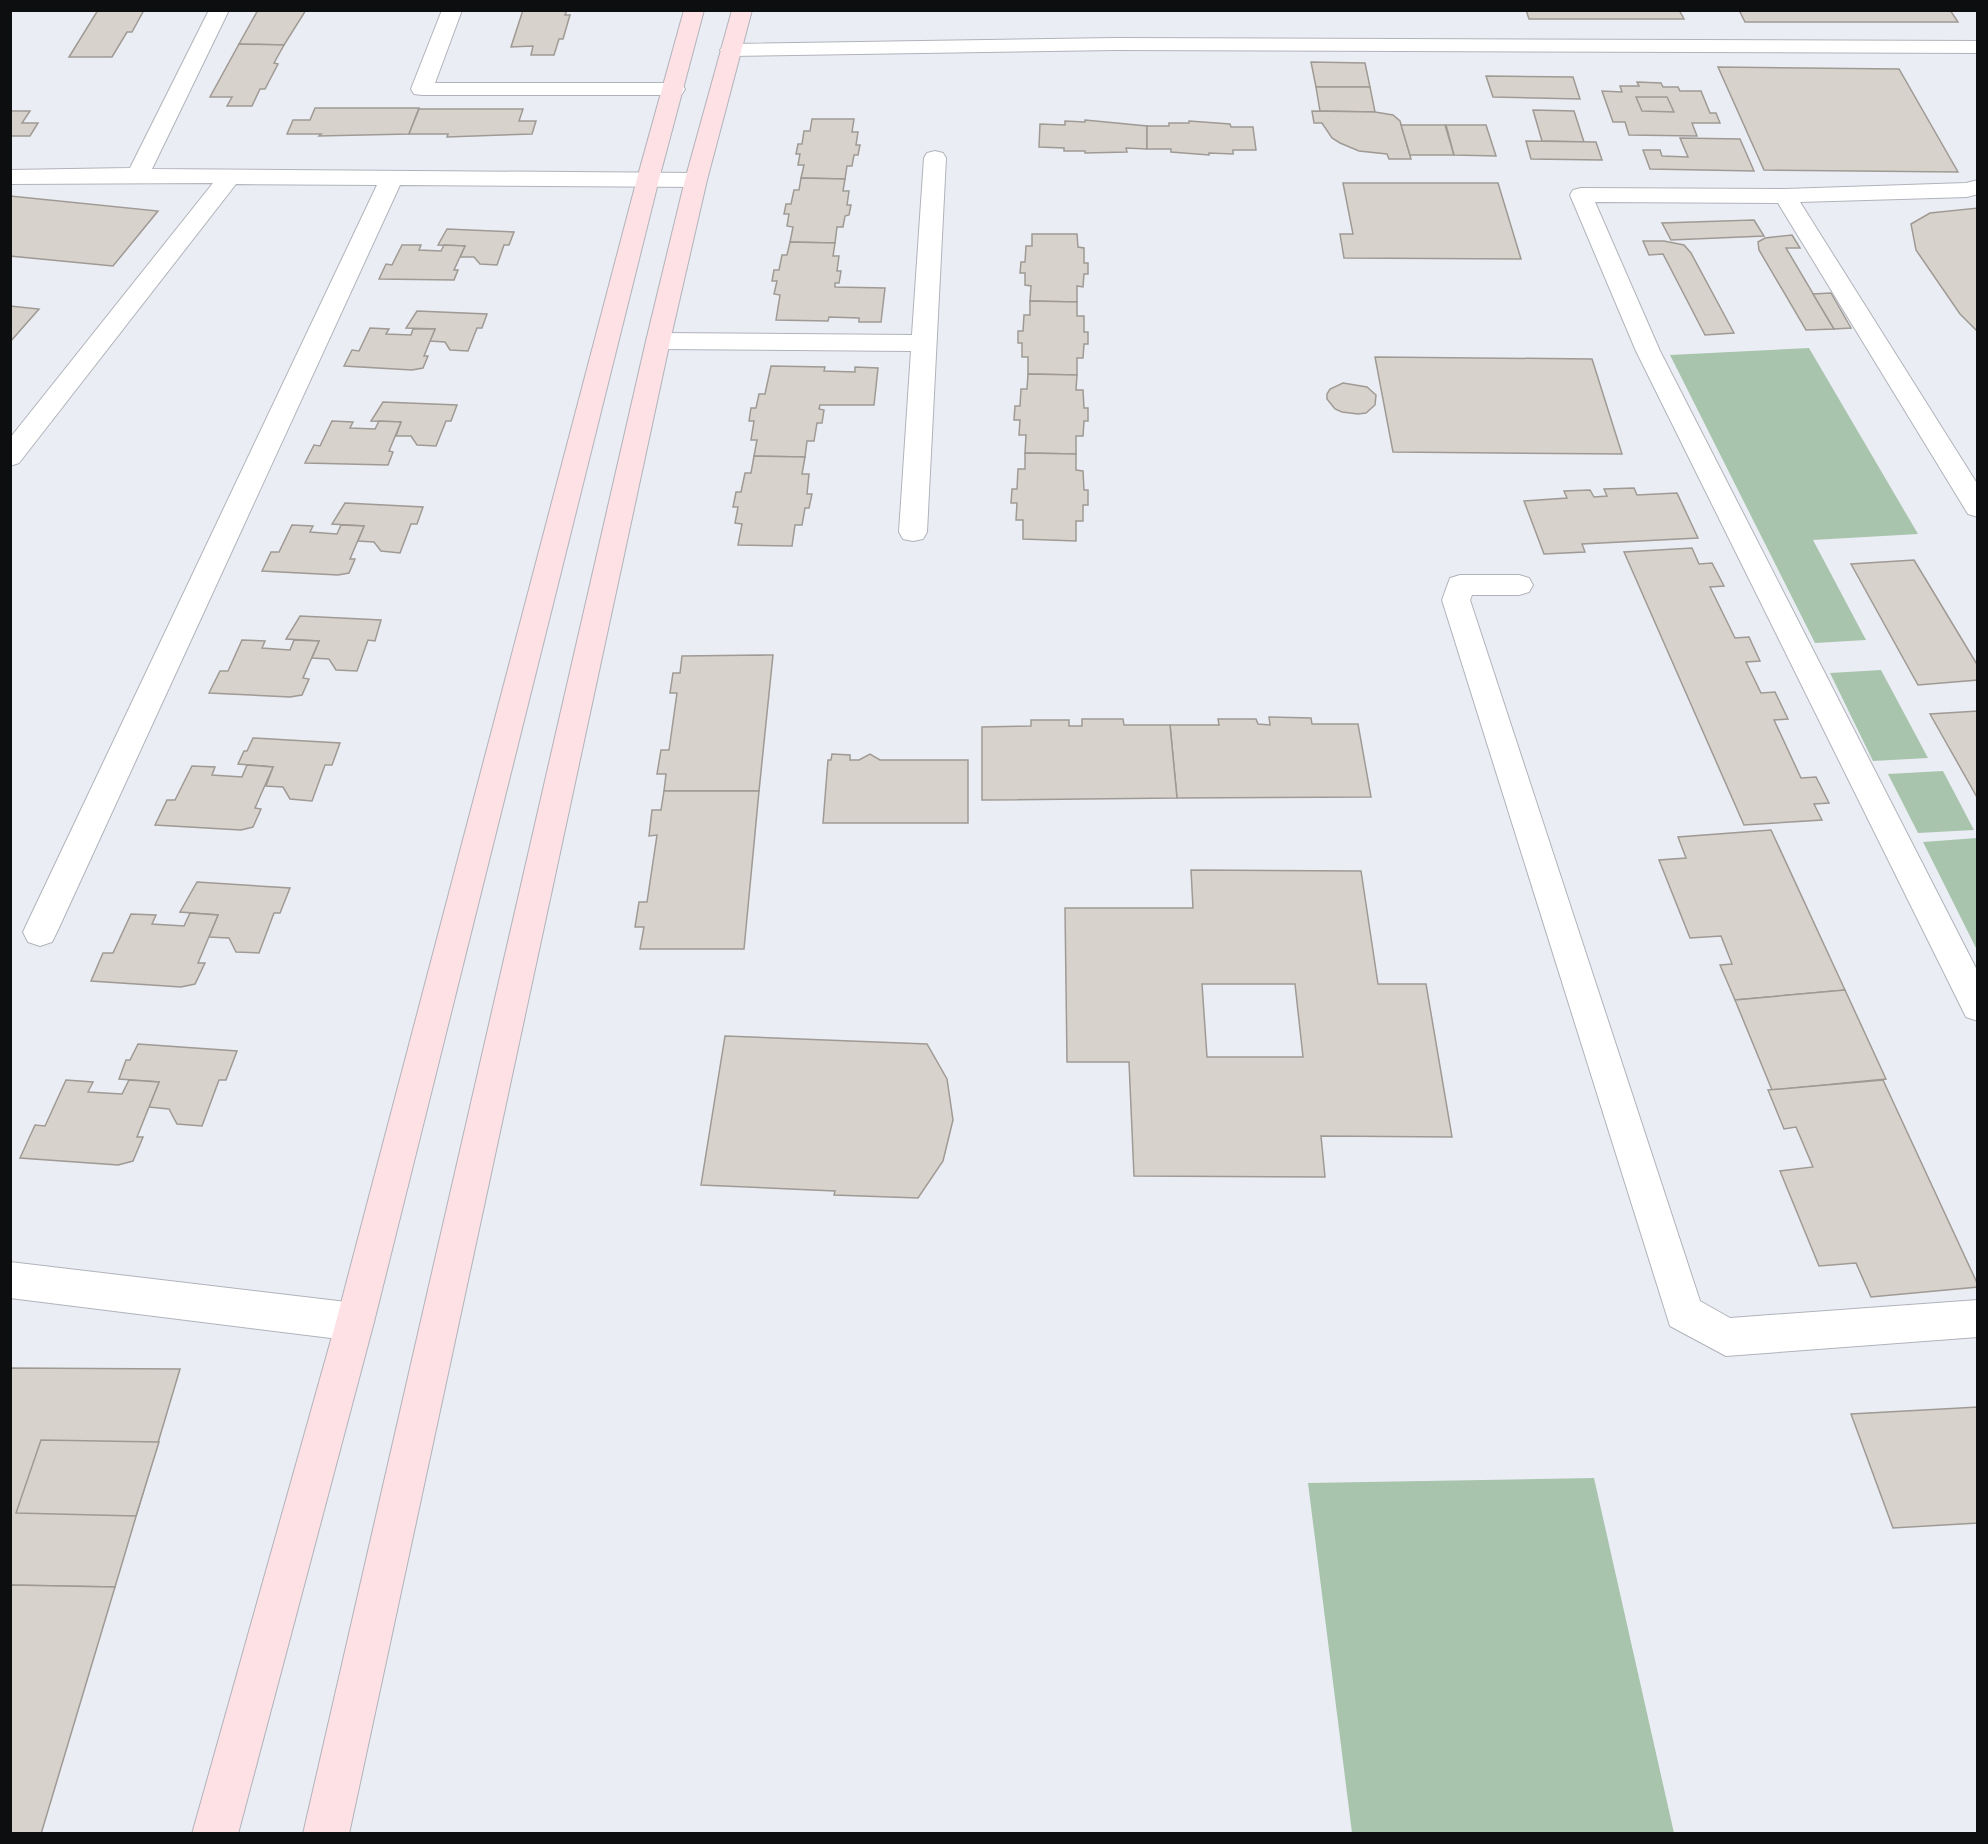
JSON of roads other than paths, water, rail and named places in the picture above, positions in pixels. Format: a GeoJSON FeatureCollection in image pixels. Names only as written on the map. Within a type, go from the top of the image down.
{"type":"FeatureCollection","features":[{"type":"Feature","properties":{"kind":"main road"},"geometry":{"type":"LineString","coordinates":[[215,1833],[355,1322],[648,179],[694,10]]}},
{"type":"Feature","properties":{"kind":"main road"},"geometry":{"type":"LineString","coordinates":[[326,1833],[658,341],[730,50],[746,12]]}},
{"type":"Feature","properties":{"kind":"street"},"geometry":{"type":"LineString","coordinates":[[138,175],[219,10]]}},
{"type":"Feature","properties":{"kind":"street"},"geometry":{"type":"LineString","coordinates":[[452,10],[422,89],[674,89]]}},
{"type":"Feature","properties":{"kind":"street"},"geometry":{"type":"LineString","coordinates":[[730,50],[1115,44],[1977,46]]}},
{"type":"Feature","properties":{"kind":"street"},"geometry":{"type":"LineString","coordinates":[[913,532],[935,158]]}},
{"type":"Feature","properties":{"kind":"street"},"geometry":{"type":"LineString","coordinates":[[10,177],[138,175],[696,180]]}},
{"type":"Feature","properties":{"kind":"street"},"geometry":{"type":"LineString","coordinates":[[10,457],[230,177]]}},
{"type":"Feature","properties":{"kind":"street"},"geometry":{"type":"LineString","coordinates":[[40,932],[391,179]]}},
{"type":"Feature","properties":{"kind":"street"},"geometry":{"type":"LineString","coordinates":[[1977,187],[1967,190],[1785,196],[1581,195],[1648,351],[1977,1007]]}},
{"type":"Feature","properties":{"kind":"street"},"geometry":{"type":"LineString","coordinates":[[1785,196],[1977,508]]}},
{"type":"Feature","properties":{"kind":"street"},"geometry":{"type":"LineString","coordinates":[[658,341],[924,343]]}},
{"type":"Feature","properties":{"kind":"street"},"geometry":{"type":"LineString","coordinates":[[1519,585],[1460,585],[1456,600],[1645,1185],[1684,1313],[1726,1336],[1977,1318]]}},
{"type":"Feature","properties":{"kind":"street"},"geometry":{"type":"LineString","coordinates":[[10,1280],[355,1322]]}}]}
